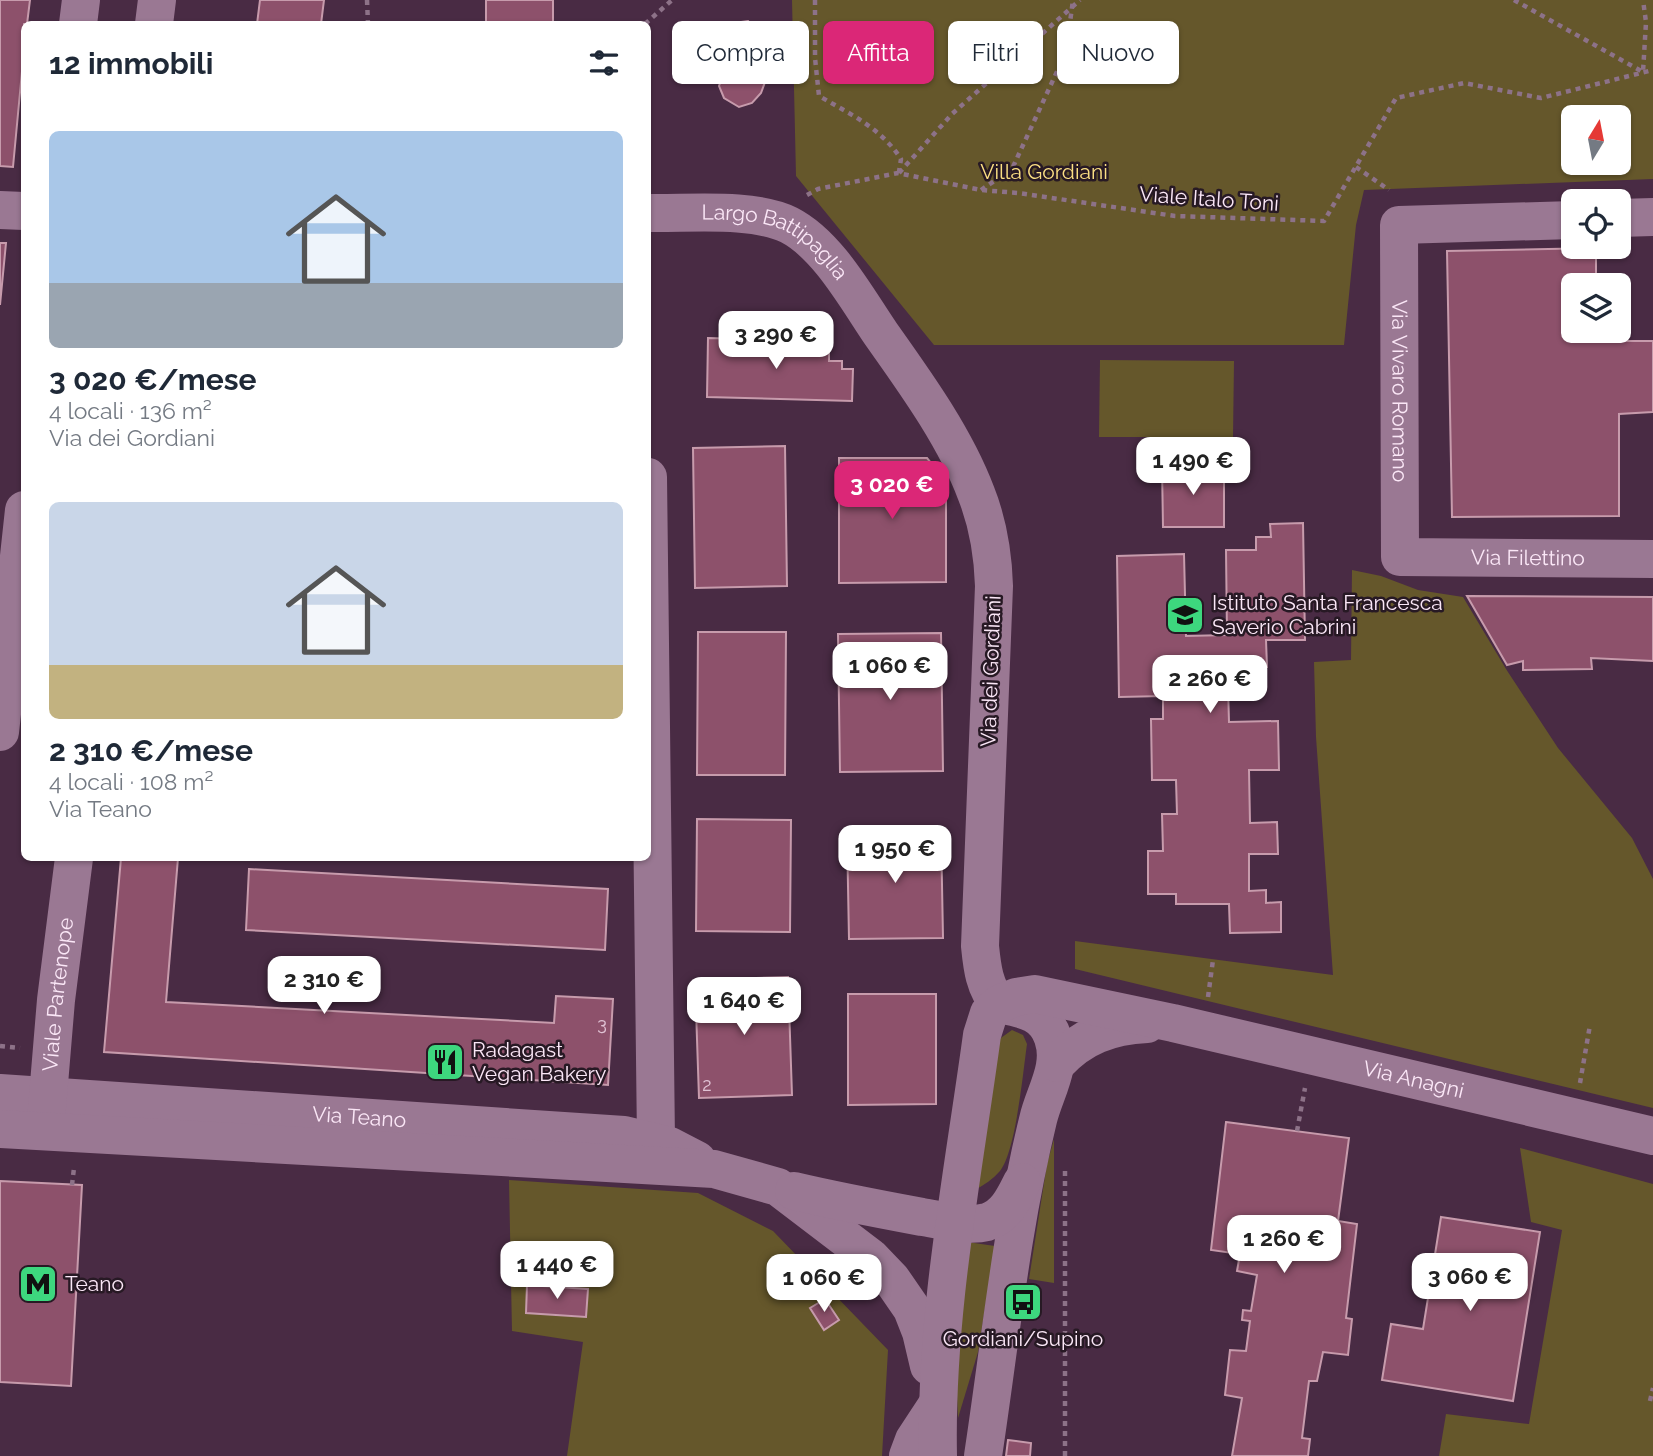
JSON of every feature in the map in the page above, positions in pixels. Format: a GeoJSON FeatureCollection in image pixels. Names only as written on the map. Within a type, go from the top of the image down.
{"type":"FeatureCollection","features":[{"type":"Feature","properties":{"kind":"street"},"geometry":{"type":"LineString","coordinates":[[78,21],[81,0]]}},
{"type":"Feature","properties":{"kind":"street"},"geometry":{"type":"LineString","coordinates":[[154,21],[157,0]]}},
{"type":"Feature","properties":{"kind":"street"},"geometry":{"type":"LineString","coordinates":[[0,210],[21,211]]}},
{"type":"Feature","properties":{"kind":"street","name":"Largo Battipaglia"},"geometry":{"type":"LineString","coordinates":[[651,214],[738,215],[769,218],[790,226],[813,244],[837,271],[898,358]]}},
{"type":"Feature","properties":{"kind":"street"},"geometry":{"type":"LineString","coordinates":[[1631,218],[1653,217]]}},
{"type":"Feature","properties":{"kind":"street","name":"Via Vivaro Romano"},"geometry":{"type":"LineString","coordinates":[[1401,557],[1399,225],[1561,220]]}},
{"type":"Feature","properties":{"kind":"street","name":"Via dei Gordiani"},"geometry":{"type":"LineString","coordinates":[[898,358],[953,444],[970,476],[991,544],[994,586],[980,946],[985,979],[999,1004]]}},
{"type":"Feature","properties":{"kind":"street"},"geometry":{"type":"LineString","coordinates":[[0,502],[21,504]]}},
{"type":"Feature","properties":{"kind":"street"},"geometry":{"type":"LineString","coordinates":[[0,732],[21,538]]}},
{"type":"Feature","properties":{"kind":"street","name":"Via Filettino"},"geometry":{"type":"LineString","coordinates":[[1401,557],[1653,559]]}},
{"type":"Feature","properties":{"kind":"street"},"geometry":{"type":"LineString","coordinates":[[651,784],[656,1141]]}},
{"type":"Feature","properties":{"kind":"street","name":"Viale Partenope"},"geometry":{"type":"LineString","coordinates":[[47,1115],[56,1000],[74,861]]}},
{"type":"Feature","properties":{"kind":"street","name":"Via Anagni"},"geometry":{"type":"LineString","coordinates":[[999,1004],[1016,996],[1035,994],[1190,1015],[1653,1136]]}},
{"type":"Feature","properties":{"kind":"street"},"geometry":{"type":"LineString","coordinates":[[938,1456],[937,1405],[943,1315],[955,1222],[982,1035],[989,1013],[999,1004],[1027,1010],[1046,1024],[1054,1041],[1057,1063],[1039,1115],[1024,1180],[983,1456]]}},
{"type":"Feature","properties":{"kind":"street","name":"Via Anagni"},"geometry":{"type":"LineString","coordinates":[[1057,1063],[1080,1041],[1114,1027],[1190,1015]]}},
{"type":"Feature","properties":{"kind":"street","name":"Via Teano"},"geometry":{"type":"LineString","coordinates":[[0,1094],[47,1115]]}},
{"type":"Feature","properties":{"kind":"street","name":"Via Teano"},"geometry":{"type":"LineString","coordinates":[[0,1129],[47,1115],[259,1127],[624,1135],[656,1141],[684,1152],[714,1170]]}},
{"type":"Feature","properties":{"kind":"street","name":"Via Teano"},"geometry":{"type":"LineString","coordinates":[[259,1127],[714,1170],[778,1187],[858,1246],[892,1280],[918,1320],[937,1405]]}},
{"type":"Feature","properties":{"kind":"street"},"geometry":{"type":"LineString","coordinates":[[852,1205],[902,1200],[930,1189],[953,1167],[967,1141]]}},
{"type":"Feature","properties":{"kind":"street"},"geometry":{"type":"LineString","coordinates":[[778,1187],[852,1205],[955,1222],[980,1223],[997,1217],[1012,1201],[1024,1180]]}},
{"type":"Feature","properties":{"kind":"street"},"geometry":{"type":"LineString","coordinates":[[908,1456],[914,1440],[937,1405]]}},
{"type":"Feature","properties":{"kind":"path"},"geometry":{"type":"LineString","coordinates":[[368,0],[368,21]]}},
{"type":"Feature","properties":{"kind":"path"},"geometry":{"type":"LineString","coordinates":[[648,21],[671,0]]}},
{"type":"Feature","properties":{"kind":"path"},"geometry":{"type":"LineString","coordinates":[[815,0],[815,58],[819,96],[870,125],[895,149],[901,159],[898,173]]}},
{"type":"Feature","properties":{"kind":"path"},"geometry":{"type":"LineString","coordinates":[[981,190],[1012,169],[1066,52],[1073,0]]}},
{"type":"Feature","properties":{"kind":"path"},"geometry":{"type":"LineString","coordinates":[[898,173],[952,114],[1080,0]]}},
{"type":"Feature","properties":{"kind":"path"},"geometry":{"type":"LineString","coordinates":[[1514,0],[1643,72]]}},
{"type":"Feature","properties":{"kind":"path"},"geometry":{"type":"LineString","coordinates":[[1643,0],[1646,22],[1643,72]]}},
{"type":"Feature","properties":{"kind":"path"},"geometry":{"type":"LineString","coordinates":[[1389,190],[1356,167],[1396,98],[1464,83],[1541,98],[1653,71]]}},
{"type":"Feature","properties":{"kind":"path","name":"Viale Italo Toni"},"geometry":{"type":"LineString","coordinates":[[804,198],[818,189],[898,173],[981,190],[1175,216],[1324,222],[1356,167]]}},
{"type":"Feature","properties":{"kind":"path"},"geometry":{"type":"LineString","coordinates":[[1190,1015],[1213,960]]}},
{"type":"Feature","properties":{"kind":"path"},"geometry":{"type":"LineString","coordinates":[[1578,1095],[1590,1025]]}},
{"type":"Feature","properties":{"kind":"path"},"geometry":{"type":"LineString","coordinates":[[1297,1131],[1306,1087]]}},
{"type":"Feature","properties":{"kind":"path"},"geometry":{"type":"LineString","coordinates":[[1065,1157],[1065,1456]]}},
{"type":"Feature","properties":{"kind":"path"},"geometry":{"type":"LineString","coordinates":[[72,1185],[75,1159]]}},
{"type":"Feature","properties":{"kind":"path"},"geometry":{"type":"LineString","coordinates":[[1650,1401],[1653,1388]]}},
{"type":"Feature","properties":{"kind":"green space","name":"Villa Gordiani"},"geometry":{"type":"Polygon","coordinates":[[[792,0],[1653,0],[1653,179],[1364,190],[1356,225],[1344,345],[934,345],[796,176],[794,84],[809,84],[809,21],[792,21],[792,0]]]}},
{"type":"Feature","properties":{"kind":"green space"},"geometry":{"type":"Polygon","coordinates":[[[1100,360],[1234,361],[1233,437],[1099,437],[1100,360]]]}},
{"type":"Feature","properties":{"kind":"green space"},"geometry":{"type":"Polygon","coordinates":[[[1352,570],[1381,576],[1418,590],[1463,597],[1558,748],[1632,838],[1653,879],[1653,1108],[1075,969],[1075,941],[1333,975],[1316,737],[1314,662],[1351,660],[1352,570]]]}},
{"type":"Feature","properties":{"kind":"green space"},"geometry":{"type":"Polygon","coordinates":[[[1012,1030],[1023,1035],[1027,1044],[1015,1129],[1006,1161],[1000,1171],[975,1190],[998,1040],[1012,1030]]]}},
{"type":"Feature","properties":{"kind":"green space"},"geometry":{"type":"Polygon","coordinates":[[[1054,1139],[1054,1283],[1029,1279],[1047,1164],[1054,1139]]]}},
{"type":"Feature","properties":{"kind":"green space"},"geometry":{"type":"Polygon","coordinates":[[[1520,1148],[1653,1184],[1653,1456],[1439,1456],[1446,1414],[1529,1424],[1562,1230],[1531,1222],[1520,1148]]]}},
{"type":"Feature","properties":{"kind":"green space"},"geometry":{"type":"Polygon","coordinates":[[[509,1180],[698,1193],[773,1231],[888,1350],[882,1456],[567,1456],[583,1342],[512,1331],[509,1180]]]}},
{"type":"Feature","properties":{"kind":"green space"},"geometry":{"type":"Polygon","coordinates":[[[967,1242],[995,1246],[978,1352],[958,1418],[954,1328],[967,1242]]]}},
{"type":"Feature","properties":{"kind":"building"},"geometry":{"type":"Polygon","coordinates":[[[0,0],[30,0],[27,21],[21,21],[21,82],[13,167],[0,166],[0,0]]]}},
{"type":"Feature","properties":{"kind":"building"},"geometry":{"type":"Polygon","coordinates":[[[260,0],[324,0],[321,21],[257,21],[260,0]]]}},
{"type":"Feature","properties":{"kind":"building"},"geometry":{"type":"Polygon","coordinates":[[[486,0],[553,0],[553,21],[486,21],[486,0]]]}},
{"type":"Feature","properties":{"kind":"building"},"geometry":{"type":"Polygon","coordinates":[[[764,84],[761,93],[752,103],[739,107],[724,98],[719,86],[764,84]]]}},
{"type":"Feature","properties":{"kind":"building"},"geometry":{"type":"Polygon","coordinates":[[[0,243],[6,243],[0,305],[0,243]]]}},
{"type":"Feature","properties":{"kind":"building"},"geometry":{"type":"Polygon","coordinates":[[[1561,249],[1561,259],[1596,259],[1596,273],[1561,273],[1561,343],[1653,341],[1653,412],[1619,414],[1619,516],[1452,517],[1447,251],[1561,249]]]}},
{"type":"Feature","properties":{"kind":"building"},"geometry":{"type":"Polygon","coordinates":[[[708,338],[829,341],[829,361],[842,361],[842,369],[853,369],[852,401],[707,397],[708,338]]]}},
{"type":"Feature","properties":{"kind":"building"},"geometry":{"type":"Polygon","coordinates":[[[785,446],[787,586],[695,588],[693,448],[785,446]]]}},
{"type":"Feature","properties":{"kind":"building"},"geometry":{"type":"Polygon","coordinates":[[[839,458],[927,458],[946,481],[946,582],[839,583],[839,458]]]}},
{"type":"Feature","properties":{"kind":"building"},"geometry":{"type":"Polygon","coordinates":[[[1162,467],[1224,467],[1224,527],[1163,527],[1162,467]]]}},
{"type":"Feature","properties":{"kind":"building"},"geometry":{"type":"Polygon","coordinates":[[[1303,523],[1305,640],[1266,640],[1267,667],[1250,667],[1250,686],[1228,687],[1229,722],[1278,721],[1279,770],[1249,770],[1250,823],[1277,822],[1278,854],[1249,854],[1249,891],[1266,890],[1266,903],[1281,902],[1281,932],[1230,933],[1229,904],[1176,904],[1176,894],[1148,894],[1148,851],[1163,851],[1162,814],[1177,814],[1176,780],[1152,780],[1151,719],[1163,719],[1163,696],[1119,697],[1117,556],[1184,554],[1186,636],[1227,635],[1226,550],[1256,550],[1256,537],[1271,537],[1270,524],[1303,523]]]}},
{"type":"Feature","properties":{"kind":"building"},"geometry":{"type":"Polygon","coordinates":[[[1467,596],[1653,597],[1653,661],[1591,658],[1592,669],[1523,670],[1523,661],[1507,665],[1467,596]]]}},
{"type":"Feature","properties":{"kind":"building"},"geometry":{"type":"Polygon","coordinates":[[[698,632],[786,632],[785,775],[697,775],[698,632]]]}},
{"type":"Feature","properties":{"kind":"building"},"geometry":{"type":"Polygon","coordinates":[[[941,633],[943,771],[840,772],[838,634],[941,633]]]}},
{"type":"Feature","properties":{"kind":"building"},"geometry":{"type":"Polygon","coordinates":[[[697,819],[791,820],[790,932],[696,931],[697,819]]]}},
{"type":"Feature","properties":{"kind":"building"},"geometry":{"type":"Polygon","coordinates":[[[941,831],[943,938],[849,939],[847,833],[941,831]]]}},
{"type":"Feature","properties":{"kind":"building"},"geometry":{"type":"Polygon","coordinates":[[[121,861],[178,861],[166,1002],[554,1023],[556,996],[613,999],[608,1085],[104,1052],[121,861]]]}},
{"type":"Feature","properties":{"kind":"building"},"geometry":{"type":"Polygon","coordinates":[[[249,869],[608,889],[605,950],[246,930],[249,869]]]}},
{"type":"Feature","properties":{"kind":"building"},"geometry":{"type":"Polygon","coordinates":[[[788,977],[792,1095],[699,1098],[695,980],[788,977]]]}},
{"type":"Feature","properties":{"kind":"building"},"geometry":{"type":"Polygon","coordinates":[[[848,994],[936,994],[936,1104],[848,1105],[848,994]]]}},
{"type":"Feature","properties":{"kind":"building"},"geometry":{"type":"Polygon","coordinates":[[[1226,1122],[1349,1138],[1338,1221],[1357,1224],[1346,1318],[1352,1319],[1348,1355],[1323,1352],[1317,1381],[1309,1381],[1302,1438],[1310,1439],[1308,1456],[1232,1456],[1242,1398],[1225,1395],[1230,1350],[1246,1351],[1250,1321],[1242,1320],[1243,1310],[1251,1311],[1257,1275],[1237,1271],[1240,1254],[1211,1250],[1226,1122]]]}},
{"type":"Feature","properties":{"kind":"building","name":"Teano"},"geometry":{"type":"Polygon","coordinates":[[[0,1181],[82,1185],[71,1386],[0,1382],[0,1181]]]}},
{"type":"Feature","properties":{"kind":"building"},"geometry":{"type":"Polygon","coordinates":[[[1441,1217],[1540,1232],[1513,1401],[1382,1380],[1391,1324],[1423,1329],[1441,1217]]]}},
{"type":"Feature","properties":{"kind":"building"},"geometry":{"type":"Polygon","coordinates":[[[527,1285],[588,1289],[586,1317],[526,1313],[527,1285]]]}},
{"type":"Feature","properties":{"kind":"building"},"geometry":{"type":"Polygon","coordinates":[[[825,1299],[839,1320],[824,1330],[810,1308],[825,1299]]]}},
{"type":"Feature","properties":{"kind":"building"},"geometry":{"type":"Polygon","coordinates":[[[1008,1440],[1031,1443],[1030,1456],[1006,1456],[1008,1440]]]}},
{"type":"Feature","properties":{"kind":"place","name":"Istituto Santa Francesca Saverio Cabrini"},"geometry":{"type":"Point","coordinates":[1185,615]}},
{"type":"Feature","properties":{"kind":"place","name":"Radagast Vegan Bakery"},"geometry":{"type":"Point","coordinates":[445,1062]}},
{"type":"Feature","properties":{"kind":"place","name":"Teano"},"geometry":{"type":"Point","coordinates":[38,1284]}},
{"type":"Feature","properties":{"kind":"place","name":"Gordiani/Supino"},"geometry":{"type":"Point","coordinates":[1023,1302]}}]}
